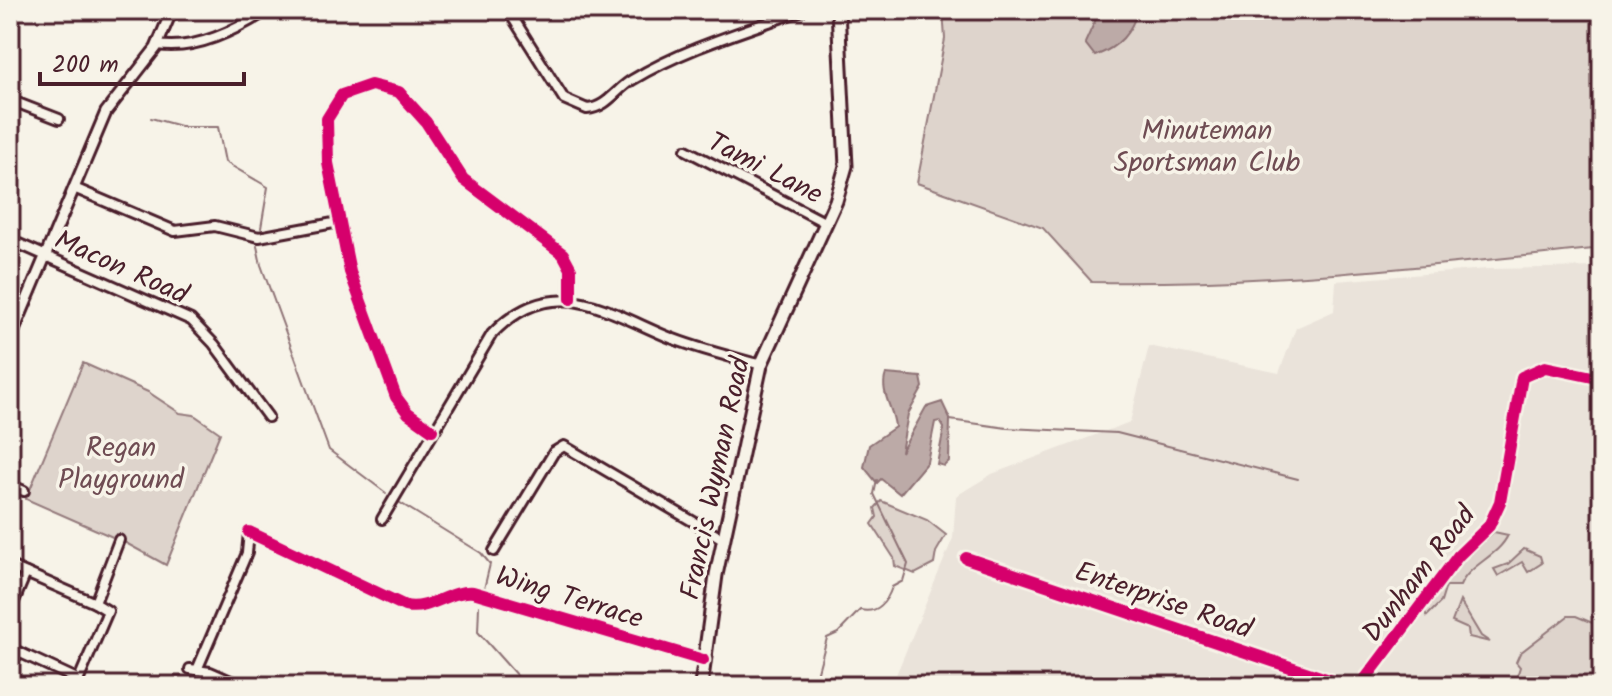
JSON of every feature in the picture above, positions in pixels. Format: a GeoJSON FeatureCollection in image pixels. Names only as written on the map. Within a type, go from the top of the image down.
{"type":"FeatureCollection","features":[{"type":"Feature","properties":{"kind":"main road","name":"Francis Wyman Road"},"geometry":{"type":"LineString","coordinates":[[701,686],[723,539],[761,365],[843,180],[847,153],[838,10]]}},
{"type":"Feature","properties":{"kind":"street"},"geometry":{"type":"LineString","coordinates":[[10,340],[13,326],[106,112],[158,45],[172,10]]}},
{"type":"Feature","properties":{"kind":"street"},"geometry":{"type":"LineString","coordinates":[[158,45],[172,47],[227,34],[268,10]]}},
{"type":"Feature","properties":{"kind":"street"},"geometry":{"type":"LineString","coordinates":[[508,10],[564,99],[587,109],[603,105],[631,80],[676,56],[803,10]]}},
{"type":"Feature","properties":{"kind":"street"},"geometry":{"type":"LineString","coordinates":[[432,430],[408,413],[394,392],[354,287],[327,152],[327,119],[334,104],[347,92],[365,85],[387,87],[412,105],[470,186],[563,254],[571,269],[571,299]]}},
{"type":"Feature","properties":{"kind":"street"},"geometry":{"type":"LineString","coordinates":[[10,100],[59,119]]}},
{"type":"Feature","properties":{"kind":"street","name":"Tami Lane"},"geometry":{"type":"LineString","coordinates":[[686,150],[826,223]]}},
{"type":"Feature","properties":{"kind":"street"},"geometry":{"type":"LineString","coordinates":[[74,188],[175,231],[215,226],[259,237],[339,222]]}},
{"type":"Feature","properties":{"kind":"street","name":"Macon Road"},"geometry":{"type":"LineString","coordinates":[[10,240],[191,320],[214,344],[268,417]]}},
{"type":"Feature","properties":{"kind":"street"},"geometry":{"type":"LineString","coordinates":[[382,519],[432,430],[499,327],[531,309],[571,299],[608,309],[683,343],[761,365]]}},
{"type":"Feature","properties":{"kind":"street","name":"Dunham Road"},"geometry":{"type":"LineString","coordinates":[[1360,686],[1458,556],[1493,521],[1522,377],[1545,367],[1602,379]]}},
{"type":"Feature","properties":{"kind":"street"},"geometry":{"type":"LineString","coordinates":[[494,551],[554,452],[564,446],[723,539]]}},
{"type":"Feature","properties":{"kind":"street"},"geometry":{"type":"LineString","coordinates":[[10,485],[24,491]]}},
{"type":"Feature","properties":{"kind":"street","name":"Wing Terrace"},"geometry":{"type":"LineString","coordinates":[[242,686],[194,670],[247,553],[249,532],[405,606],[424,607],[453,594],[473,592],[703,660]]}},
{"type":"Feature","properties":{"kind":"street"},"geometry":{"type":"LineString","coordinates":[[95,603],[119,540]]}},
{"type":"Feature","properties":{"kind":"street","name":"Enterprise Road"},"geometry":{"type":"LineString","coordinates":[[966,558],[1347,686]]}},
{"type":"Feature","properties":{"kind":"street"},"geometry":{"type":"LineString","coordinates":[[10,566],[108,611],[78,683],[10,648]]}},
{"type":"Feature","properties":{"kind":"street"},"geometry":{"type":"LineString","coordinates":[[10,611],[26,573]]}},
{"type":"Feature","properties":{"kind":"shaded area"},"geometry":{"type":"Polygon","coordinates":[[[1100,10],[1138,10],[1123,38],[1095,56],[1085,43],[1100,10]]]}},
{"type":"Feature","properties":{"kind":"shaded area"},"geometry":{"type":"Polygon","coordinates":[[[1602,267],[1602,686],[897,686],[896,675],[953,538],[956,496],[992,474],[1130,422],[1149,346],[1279,373],[1296,328],[1334,311],[1336,281],[1487,269],[1602,267]]]}},
{"type":"Feature","properties":{"kind":"shaded area"},"geometry":{"type":"Polygon","coordinates":[[[886,374],[921,377],[923,387],[908,414],[901,452],[926,407],[942,402],[950,419],[949,461],[944,466],[937,464],[944,428],[940,421],[935,422],[927,462],[900,494],[881,479],[877,483],[864,467],[869,445],[895,427],[884,387],[886,374]]]}},
{"type":"Feature","properties":{"kind":"green space","name":"Minuteman Sportsman Club"},"geometry":{"type":"Polygon","coordinates":[[[943,10],[1602,10],[1602,248],[1284,277],[1092,282],[1043,228],[917,183],[945,39],[943,10]]]}},
{"type":"Feature","properties":{"kind":"green space","name":"Regan Playground"},"geometry":{"type":"Polygon","coordinates":[[[83,363],[148,392],[180,413],[194,415],[220,433],[166,565],[124,542],[26,499],[83,363]]]}},
{"type":"Feature","properties":{"kind":"green space"},"geometry":{"type":"Polygon","coordinates":[[[881,501],[927,520],[946,535],[936,552],[934,564],[915,574],[895,566],[894,558],[872,524],[877,517],[875,508],[881,501]]]}},
{"type":"Feature","properties":{"kind":"green space"},"geometry":{"type":"Polygon","coordinates":[[[1494,532],[1508,535],[1498,549],[1464,578],[1460,586],[1446,586],[1441,602],[1427,616],[1424,610],[1463,559],[1494,532]]]}},
{"type":"Feature","properties":{"kind":"green space"},"geometry":{"type":"Polygon","coordinates":[[[1524,549],[1540,556],[1542,563],[1528,572],[1522,562],[1498,576],[1494,569],[1508,564],[1524,549]]]}},
{"type":"Feature","properties":{"kind":"green space"},"geometry":{"type":"Polygon","coordinates":[[[1460,601],[1481,636],[1490,642],[1469,637],[1468,629],[1452,622],[1460,601]]]}},
{"type":"Feature","properties":{"kind":"green space"},"geometry":{"type":"Polygon","coordinates":[[[1568,616],[1576,616],[1602,627],[1602,686],[1514,686],[1520,667],[1516,662],[1520,653],[1568,616]]]}},
{"type":"Feature","properties":{"kind":"waterway"},"geometry":{"type":"LineString","coordinates":[[151,118],[184,127],[218,127],[225,162],[268,187],[261,228]]}},
{"type":"Feature","properties":{"kind":"waterway"},"geometry":{"type":"LineString","coordinates":[[257,246],[261,265],[329,450],[386,493]]}},
{"type":"Feature","properties":{"kind":"waterway"},"geometry":{"type":"LineString","coordinates":[[950,420],[1007,428],[1117,433],[1298,479]]}},
{"type":"Feature","properties":{"kind":"waterway"},"geometry":{"type":"LineString","coordinates":[[814,686],[827,638],[838,633],[860,610],[880,606],[892,587],[903,581],[908,564],[874,494],[877,480]]}},
{"type":"Feature","properties":{"kind":"waterway"},"geometry":{"type":"LineString","coordinates":[[397,501],[481,553],[490,564],[484,589]]}},
{"type":"Feature","properties":{"kind":"waterway"},"geometry":{"type":"LineString","coordinates":[[479,606],[478,632],[526,686]]}},
{"type":"Feature","properties":{"kind":"cycle path"},"geometry":{"type":"LineString","coordinates":[[432,430],[408,413],[396,397],[350,272],[328,163],[327,119],[342,95],[371,85],[399,92],[426,122],[463,179],[563,254],[571,269],[571,299]]}},
{"type":"Feature","properties":{"kind":"cycle path"},"geometry":{"type":"LineString","coordinates":[[1360,686],[1458,556],[1489,526],[1500,502],[1522,377],[1545,367],[1602,379]]}},
{"type":"Feature","properties":{"kind":"cycle path"},"geometry":{"type":"LineString","coordinates":[[249,532],[405,606],[423,606],[455,594],[473,592],[703,660]]}},
{"type":"Feature","properties":{"kind":"cycle path"},"geometry":{"type":"LineString","coordinates":[[966,558],[1347,686]]}}]}
